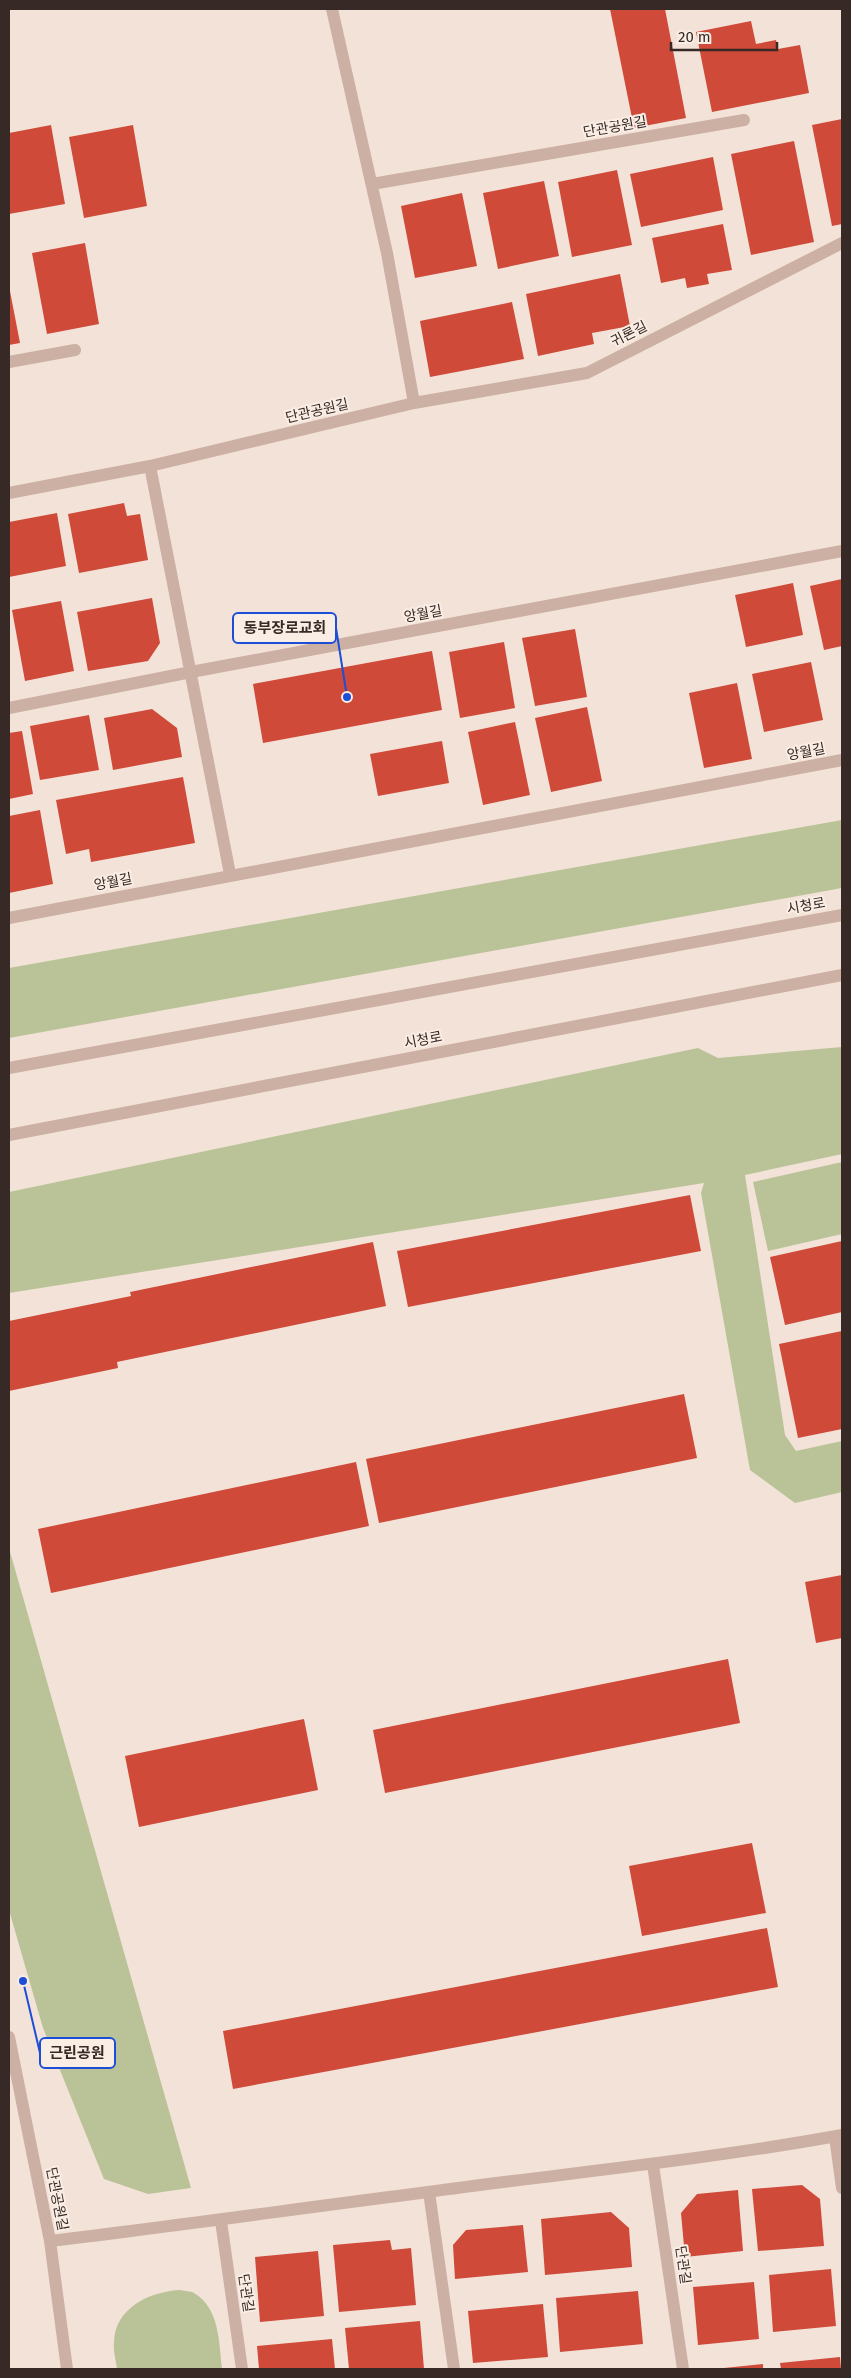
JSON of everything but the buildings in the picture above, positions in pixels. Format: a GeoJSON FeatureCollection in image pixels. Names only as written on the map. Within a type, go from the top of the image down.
{"type":"FeatureCollection","features":[{"type":"Feature","properties":{"kind":"street"},"geometry":{"type":"LineString","coordinates":[[332,9],[372,184],[414,403]]}},
{"type":"Feature","properties":{"kind":"street","name":"단관공원길"},"geometry":{"type":"LineString","coordinates":[[372,184],[744,120]]}},
{"type":"Feature","properties":{"kind":"street","name":"귀론길"},"geometry":{"type":"LineString","coordinates":[[414,403],[587,373],[842,244]]}},
{"type":"Feature","properties":{"kind":"street"},"geometry":{"type":"LineString","coordinates":[[9,362],[75,350]]}},
{"type":"Feature","properties":{"kind":"street","name":"단관공원길"},"geometry":{"type":"LineString","coordinates":[[9,493],[150,466],[414,403]]}},
{"type":"Feature","properties":{"kind":"street"},"geometry":{"type":"LineString","coordinates":[[150,466],[230,874]]}},
{"type":"Feature","properties":{"kind":"street","name":"앙월길"},"geometry":{"type":"LineString","coordinates":[[9,708],[191,672],[842,551]]}},
{"type":"Feature","properties":{"kind":"street","name":"앙월길"},"geometry":{"type":"LineString","coordinates":[[9,918],[230,874],[842,760]]}},
{"type":"Feature","properties":{"kind":"street","name":"시청로"},"geometry":{"type":"LineString","coordinates":[[9,1068],[842,915]]}},
{"type":"Feature","properties":{"kind":"street","name":"시청로"},"geometry":{"type":"LineString","coordinates":[[9,1135],[842,975]]}},
{"type":"Feature","properties":{"kind":"street","name":"단관공원길"},"geometry":{"type":"LineString","coordinates":[[9,2037],[50,2241],[67,2369]]}},
{"type":"Feature","properties":{"kind":"street"},"geometry":{"type":"LineString","coordinates":[[50,2241],[222,2221],[429,2192],[653,2165],[839,2136],[842,2188]]}},
{"type":"Feature","properties":{"kind":"street","name":"단관길"},"geometry":{"type":"LineString","coordinates":[[653,2165],[683,2369]]}},
{"type":"Feature","properties":{"kind":"street"},"geometry":{"type":"LineString","coordinates":[[429,2192],[454,2369]]}},
{"type":"Feature","properties":{"kind":"street","name":"단관길"},"geometry":{"type":"LineString","coordinates":[[222,2221],[242,2369]]}},
{"type":"Feature","properties":{"kind":"green space"},"geometry":{"type":"Polygon","coordinates":[[[842,820],[842,888],[9,1038],[9,968],[842,820]]]}},
{"type":"Feature","properties":{"kind":"green space"},"geometry":{"type":"Polygon","coordinates":[[[842,1047],[842,1154],[745,1175],[785,1435],[796,1451],[842,1441],[842,1492],[795,1503],[750,1470],[701,1193],[704,1183],[9,1293],[9,1192],[698,1048],[718,1058],[842,1047]]]}},
{"type":"Feature","properties":{"kind":"green space"},"geometry":{"type":"Polygon","coordinates":[[[842,1162],[842,1234],[768,1251],[753,1182],[842,1162]]]}},
{"type":"Feature","properties":{"kind":"green space"},"geometry":{"type":"Polygon","coordinates":[[[9,1548],[191,2188],[148,2194],[104,2179],[43,2028],[9,1910],[9,1548]]]}},
{"type":"Feature","properties":{"kind":"green space"},"geometry":{"type":"Polygon","coordinates":[[[179,2290],[194,2293],[209,2308],[217,2327],[222,2369],[117,2369],[114,2352],[116,2330],[120,2320],[127,2311],[146,2298],[168,2291],[179,2290]]]}},
{"type":"Feature","properties":{"kind":"place","name":"동부장로교회"},"geometry":{"type":"Point","coordinates":[347,697]}},
{"type":"Feature","properties":{"kind":"place","name":"근린공원"},"geometry":{"type":"Point","coordinates":[23,1981]}}]}
